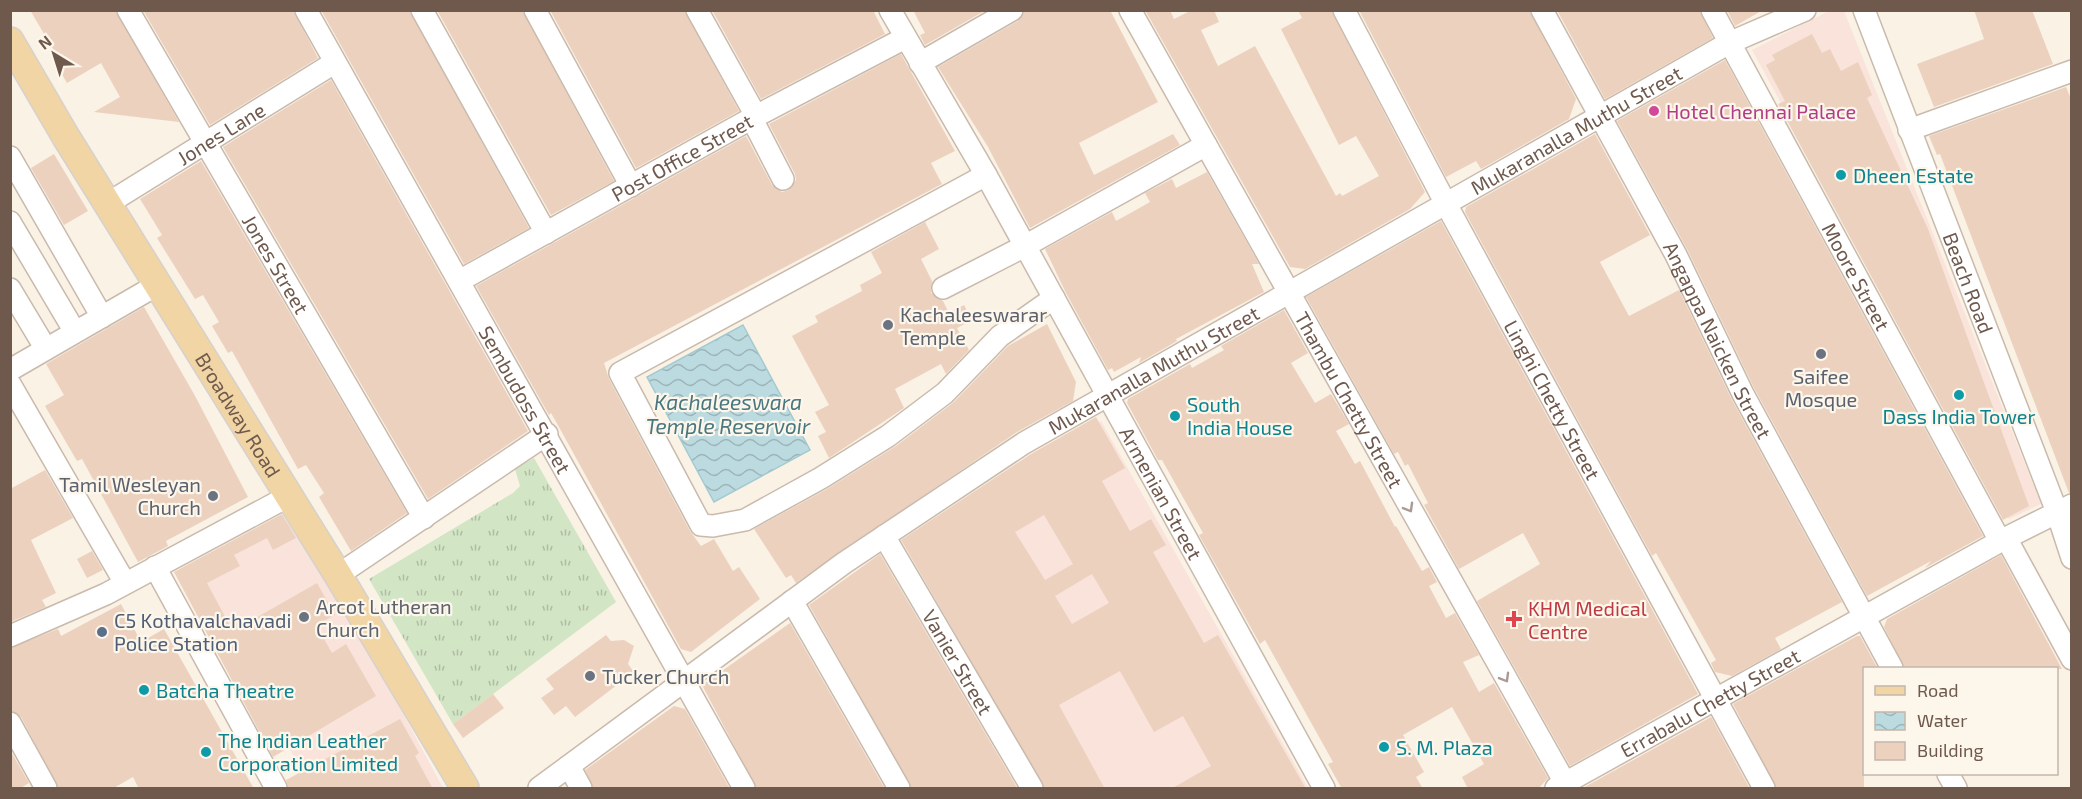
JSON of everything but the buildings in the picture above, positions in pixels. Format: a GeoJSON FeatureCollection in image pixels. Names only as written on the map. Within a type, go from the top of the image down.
{"type":"FeatureCollection","features":[{"type":"Feature","properties":{"kind":"main road","name":"Broadway Road"},"geometry":{"type":"LineString","coordinates":[[10,41],[107,204],[338,575],[465,789]]}},
{"type":"Feature","properties":{"kind":"street","name":"Jones Street"},"geometry":{"type":"LineString","coordinates":[[128,10],[424,518]]}},
{"type":"Feature","properties":{"kind":"street","name":"Sembudoss Street"},"geometry":{"type":"LineString","coordinates":[[306,10],[334,63],[547,434],[744,789]]}},
{"type":"Feature","properties":{"kind":"street"},"geometry":{"type":"LineString","coordinates":[[422,10],[546,233]]}},
{"type":"Feature","properties":{"kind":"street"},"geometry":{"type":"LineString","coordinates":[[535,10],[631,186]]}},
{"type":"Feature","properties":{"kind":"street"},"geometry":{"type":"LineString","coordinates":[[697,10],[754,117],[783,179]]}},
{"type":"Feature","properties":{"kind":"street","name":"Armenian Street"},"geometry":{"type":"LineString","coordinates":[[890,10],[986,175],[1324,789]]}},
{"type":"Feature","properties":{"kind":"street"},"geometry":{"type":"LineString","coordinates":[[920,63],[1012,10]]}},
{"type":"Feature","properties":{"kind":"street","name":"Thambu Chetty Street"},"geometry":{"type":"LineString","coordinates":[[1130,10],[1563,787]]}},
{"type":"Feature","properties":{"kind":"street","name":"Linghi Chetty Street"},"geometry":{"type":"LineString","coordinates":[[1344,10],[1445,202],[1764,789]]}},
{"type":"Feature","properties":{"kind":"street","name":"Angappa Naicken Street"},"geometry":{"type":"LineString","coordinates":[[1542,10],[1676,255],[1734,375],[1802,506],[1891,667]]}},
{"type":"Feature","properties":{"kind":"street","name":"Moore Street"},"geometry":{"type":"LineString","coordinates":[[1712,10],[2003,539],[2072,659]]}},
{"type":"Feature","properties":{"kind":"street","name":"Mukaranalla Muthu Street"},"geometry":{"type":"LineString","coordinates":[[539,789],[792,601],[884,536],[1024,443],[1445,202],[1729,43],[1805,10]]}},
{"type":"Feature","properties":{"kind":"street","name":"Beach Road"},"geometry":{"type":"LineString","coordinates":[[1864,10],[1909,130],[2064,509],[2072,558]]}},
{"type":"Feature","properties":{"kind":"street","name":"Post Office Street"},"geometry":{"type":"LineString","coordinates":[[459,281],[754,117],[905,38]]}},
{"type":"Feature","properties":{"kind":"street","name":"Jones Lane"},"geometry":{"type":"LineString","coordinates":[[107,204],[334,63]]}},
{"type":"Feature","properties":{"kind":"street"},"geometry":{"type":"LineString","coordinates":[[10,67],[56,143]]}},
{"type":"Feature","properties":{"kind":"street"},"geometry":{"type":"LineString","coordinates":[[1909,130],[2072,71]]}},
{"type":"Feature","properties":{"kind":"street"},"geometry":{"type":"LineString","coordinates":[[943,288],[1025,246],[1206,145]]}},
{"type":"Feature","properties":{"kind":"street"},"geometry":{"type":"LineString","coordinates":[[10,157],[102,317]]}},
{"type":"Feature","properties":{"kind":"street"},"geometry":{"type":"LineString","coordinates":[[986,175],[620,373],[701,525],[713,526],[745,520],[821,478],[869,448],[936,401],[963,378],[1000,336],[1054,298]]}},
{"type":"Feature","properties":{"kind":"street"},"geometry":{"type":"LineString","coordinates":[[10,222],[75,332]]}},
{"type":"Feature","properties":{"kind":"street"},"geometry":{"type":"LineString","coordinates":[[10,370],[157,285]]}},
{"type":"Feature","properties":{"kind":"street"},"geometry":{"type":"LineString","coordinates":[[10,289],[46,349]]}},
{"type":"Feature","properties":{"kind":"street"},"geometry":{"type":"LineString","coordinates":[[10,384],[125,584]]}},
{"type":"Feature","properties":{"kind":"street"},"geometry":{"type":"LineString","coordinates":[[338,575],[547,434]]}},
{"type":"Feature","properties":{"kind":"street"},"geometry":{"type":"LineString","coordinates":[[10,636],[106,594],[289,496]]}},
{"type":"Feature","properties":{"kind":"street","name":"Errabalu Chetty Street"},"geometry":{"type":"LineString","coordinates":[[1563,787],[1864,616],[2003,539],[2064,509]]}},
{"type":"Feature","properties":{"kind":"street","name":"Vanier Street"},"geometry":{"type":"LineString","coordinates":[[884,536],[1032,789]]}},
{"type":"Feature","properties":{"kind":"street"},"geometry":{"type":"LineString","coordinates":[[155,567],[276,789]]}},
{"type":"Feature","properties":{"kind":"street"},"geometry":{"type":"LineString","coordinates":[[792,601],[899,789]]}},
{"type":"Feature","properties":{"kind":"street"},"geometry":{"type":"LineString","coordinates":[[10,723],[46,789]]}},
{"type":"Feature","properties":{"kind":"street"},"geometry":{"type":"LineString","coordinates":[[569,766],[581,789]]}},
{"type":"Feature","properties":{"kind":"street"},"geometry":{"type":"LineString","coordinates":[[1949,775],[1956,789]]}},
{"type":"Feature","properties":{"kind":"shaded area"},"geometry":{"type":"Polygon","coordinates":[[[1829,11],[1844,11],[2041,504],[2009,519],[1752,50],[1829,11]]]}},
{"type":"Feature","properties":{"kind":"shaded area"},"geometry":{"type":"Polygon","coordinates":[[[1101,421],[1308,788],[1059,788],[916,544],[1101,421]]]}},
{"type":"Feature","properties":{"kind":"shaded area"},"geometry":{"type":"Polygon","coordinates":[[[297,517],[443,788],[311,788],[192,570],[297,517]]]}},
{"type":"Feature","properties":{"kind":"green space"},"geometry":{"type":"Polygon","coordinates":[[[534,458],[616,602],[453,724],[369,579],[513,493],[520,486],[515,469],[534,458]]]}},
{"type":"Feature","properties":{"kind":"water","name":"Kachaleeswara Temple Reservoir"},"geometry":{"type":"Polygon","coordinates":[[[743,325],[810,450],[714,502],[647,377],[743,325]]]}},
{"type":"Feature","properties":{"kind":"place","name":"Hotel Chennai Palace"},"geometry":{"type":"Point","coordinates":[1654,111]}},
{"type":"Feature","properties":{"kind":"place","name":"Dheen Estate"},"geometry":{"type":"Point","coordinates":[1841,175]}},
{"type":"Feature","properties":{"kind":"place","name":"Kachaleeswarar Temple"},"geometry":{"type":"Point","coordinates":[888,325]}},
{"type":"Feature","properties":{"kind":"place","name":"Saifee Mosque"},"geometry":{"type":"Point","coordinates":[1821,354]}},
{"type":"Feature","properties":{"kind":"place","name":"Dass India Tower"},"geometry":{"type":"Point","coordinates":[1959,395]}},
{"type":"Feature","properties":{"kind":"place","name":"South India House"},"geometry":{"type":"Point","coordinates":[1175,416]}},
{"type":"Feature","properties":{"kind":"place","name":"Tamil Wesleyan Church"},"geometry":{"type":"Point","coordinates":[213,496]}},
{"type":"Feature","properties":{"kind":"place","name":"Arcot Lutheran Church"},"geometry":{"type":"Point","coordinates":[304,617]}},
{"type":"Feature","properties":{"kind":"place","name":"KHM Medical Centre"},"geometry":{"type":"Point","coordinates":[1514,619]}},
{"type":"Feature","properties":{"kind":"place","name":"C5 Kothavalchavadi Police Station"},"geometry":{"type":"Point","coordinates":[102,632]}},
{"type":"Feature","properties":{"kind":"place","name":"Tucker Church"},"geometry":{"type":"Point","coordinates":[590,676]}},
{"type":"Feature","properties":{"kind":"place","name":"Batcha Theatre"},"geometry":{"type":"Point","coordinates":[144,690]}},
{"type":"Feature","properties":{"kind":"place","name":"S. M. Plaza"},"geometry":{"type":"Point","coordinates":[1384,747]}},
{"type":"Feature","properties":{"kind":"place","name":"The Indian Leather Corporation Limited"},"geometry":{"type":"Point","coordinates":[206,752]}}]}
